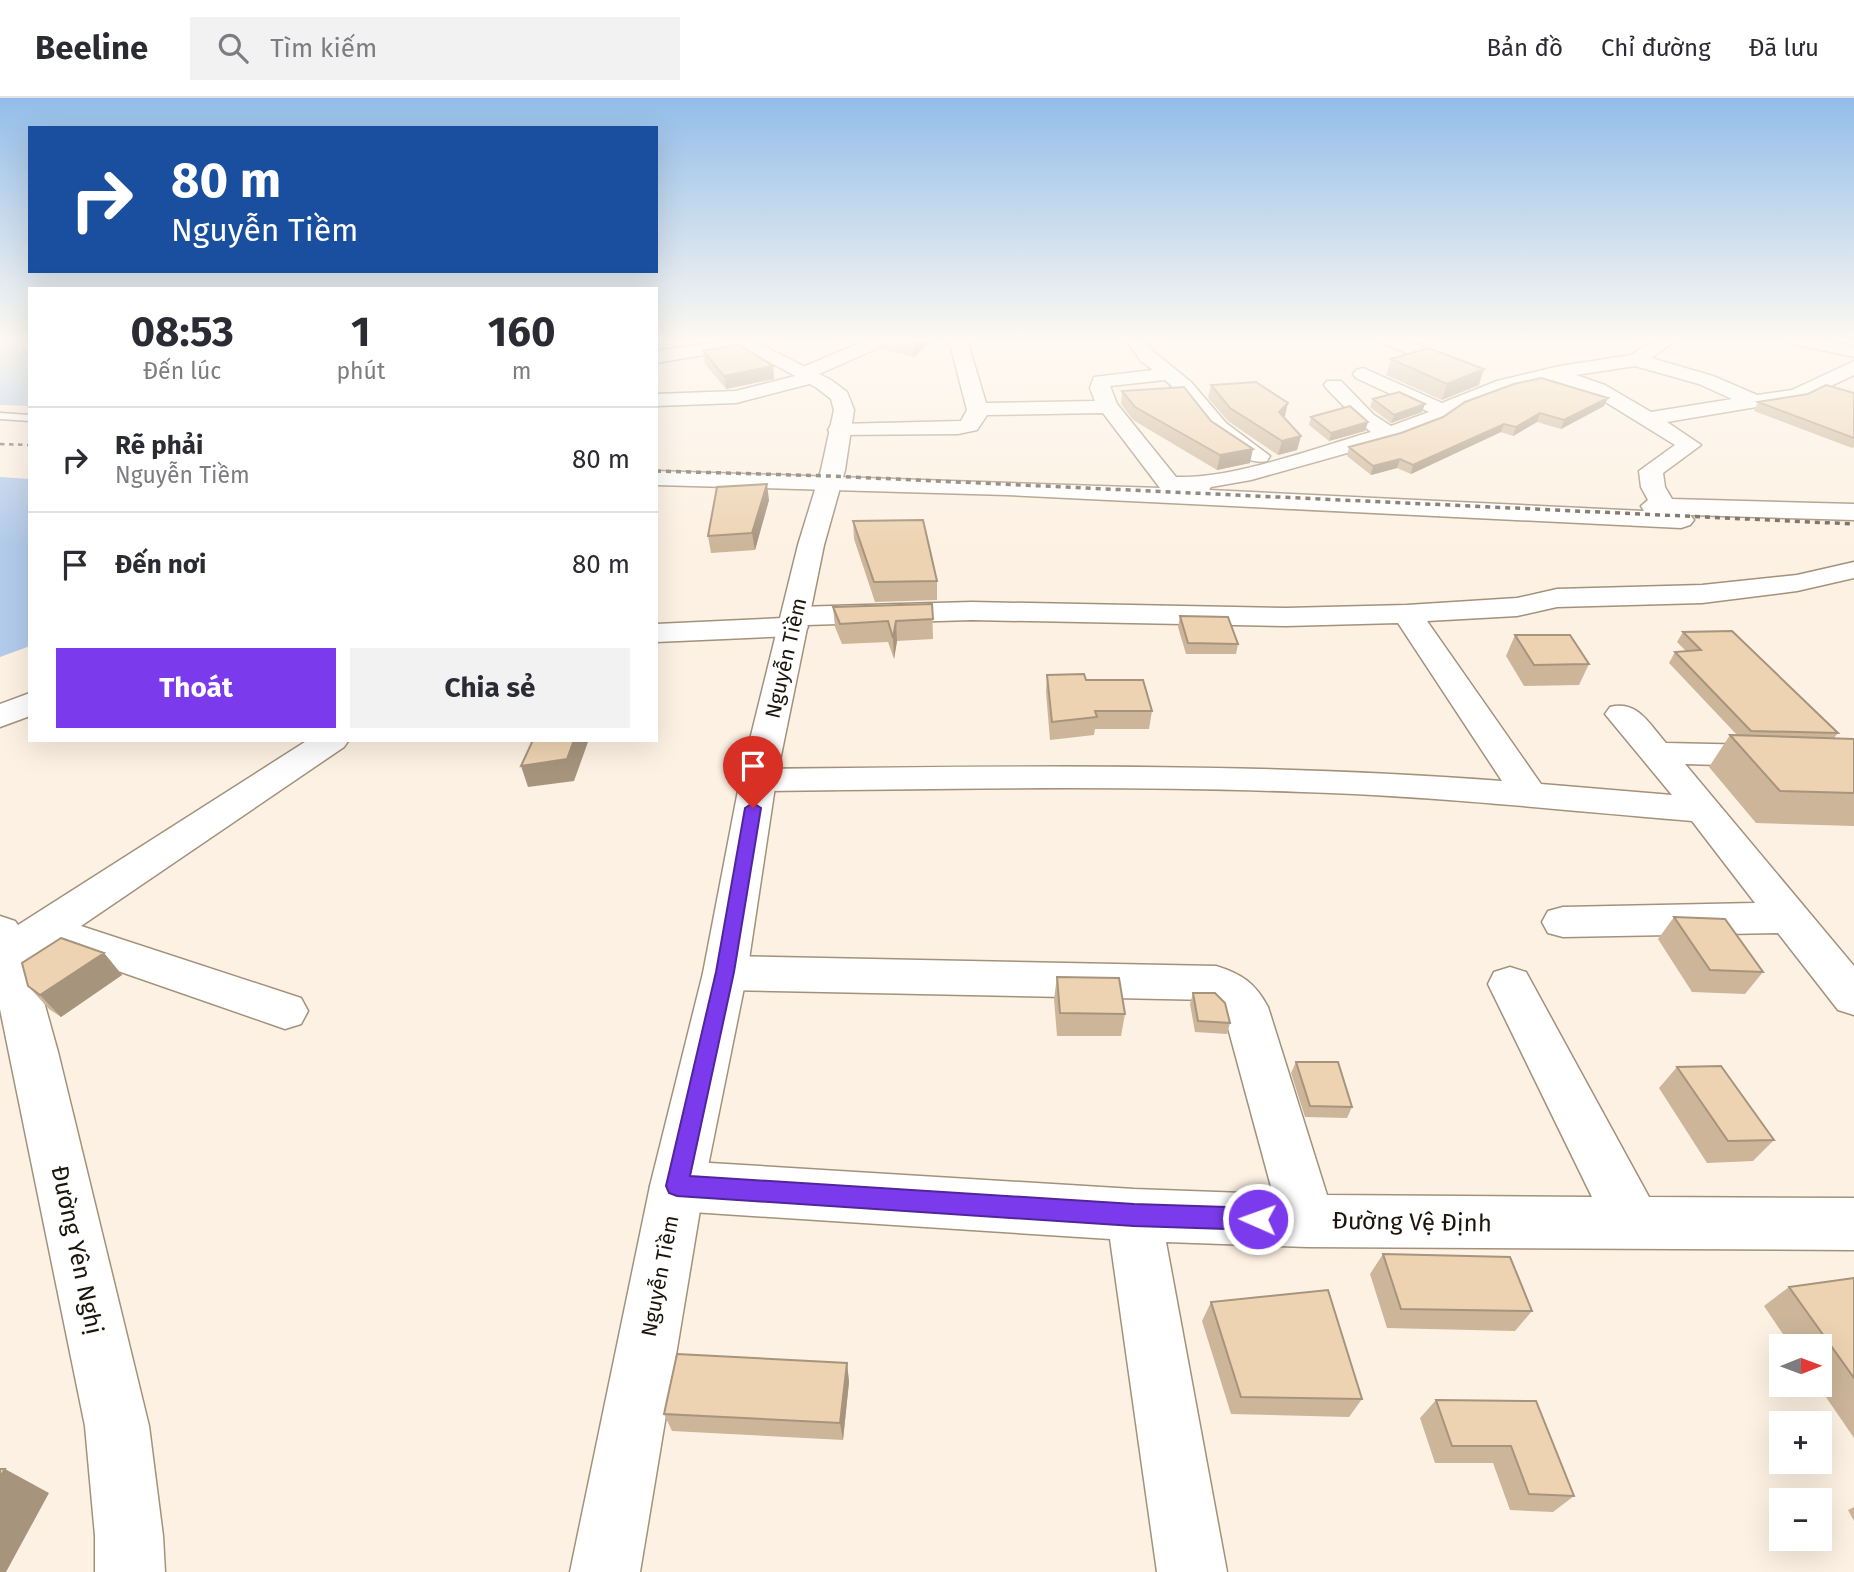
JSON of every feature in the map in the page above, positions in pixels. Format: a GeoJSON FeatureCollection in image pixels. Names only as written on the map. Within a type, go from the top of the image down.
{"type":"FeatureCollection","features":[{"type":"Feature","properties":{"kind":"street","name":"Nguyễn Tiềm"},"geometry":{"type":"LineString","coordinates":[[605,1572],[677,1186],[725,972],[758,780],[834,461],[843,409]]}},
{"type":"Feature","properties":{"kind":"street"},"geometry":{"type":"LineString","coordinates":[[834,461],[969,425],[978,411],[1085,409]]}},
{"type":"Feature","properties":{"kind":"street"},"geometry":{"type":"LineString","coordinates":[[1110,409],[1169,484]]}},
{"type":"Feature","properties":{"kind":"street"},"geometry":{"type":"LineString","coordinates":[[1201,409],[1218,428],[1275,466]]}},
{"type":"Feature","properties":{"kind":"street"},"geometry":{"type":"LineString","coordinates":[[1357,409],[1389,434]]}},
{"type":"Feature","properties":{"kind":"street"},"geometry":{"type":"LineString","coordinates":[[1169,484],[1219,481],[1275,466],[1389,434],[1432,419],[1445,409]]}},
{"type":"Feature","properties":{"kind":"street"},"geometry":{"type":"LineString","coordinates":[[1631,409],[1690,445],[1651,471],[1653,488],[1673,513]]}},
{"type":"Feature","properties":{"kind":"street"},"geometry":{"type":"LineString","coordinates":[[1648,419],[1712,409]]}},
{"type":"Feature","properties":{"kind":"street"},"geometry":{"type":"LineString","coordinates":[[834,461],[1169,484],[1673,513],[1854,512]]}},
{"type":"Feature","properties":{"kind":"street"},"geometry":{"type":"LineString","coordinates":[[658,478],[834,461],[1673,513]]}},
{"type":"Feature","properties":{"kind":"street"},"geometry":{"type":"LineString","coordinates":[[658,633],[794,621],[972,611],[1272,617],[1407,614],[1507,608],[1557,598],[1713,593],[1797,583],[1854,570]]}},
{"type":"Feature","properties":{"kind":"street"},"geometry":{"type":"LineString","coordinates":[[1407,614],[1531,796]]}},
{"type":"Feature","properties":{"kind":"street"},"geometry":{"type":"LineString","coordinates":[[0,717],[28,704]]}},
{"type":"Feature","properties":{"kind":"street"},"geometry":{"type":"LineString","coordinates":[[1622,714],[1704,810],[1786,918],[1854,997]]}},
{"type":"Feature","properties":{"kind":"street"},"geometry":{"type":"LineString","coordinates":[[14,943],[329,742]]}},
{"type":"Feature","properties":{"kind":"street"},"geometry":{"type":"LineString","coordinates":[[1657,753],[1854,758]]}},
{"type":"Feature","properties":{"kind":"street"},"geometry":{"type":"LineString","coordinates":[[758,780],[1264,780],[1383,784],[1704,810]]}},
{"type":"Feature","properties":{"kind":"street"},"geometry":{"type":"LineString","coordinates":[[1563,922],[1786,918]]}},
{"type":"Feature","properties":{"kind":"street"},"geometry":{"type":"LineString","coordinates":[[14,943],[99,950],[285,1012]]}},
{"type":"Feature","properties":{"kind":"street","name":"Đường Yên Nghị"},"geometry":{"type":"LineString","coordinates":[[14,943],[34,1052],[117,1426],[129,1536],[130,1572]]}},
{"type":"Feature","properties":{"kind":"street"},"geometry":{"type":"LineString","coordinates":[[725,972],[1216,983],[1226,986],[1245,1007],[1308,1221]]}},
{"type":"Feature","properties":{"kind":"street"},"geometry":{"type":"LineString","coordinates":[[1510,984],[1634,1224]]}},
{"type":"Feature","properties":{"kind":"street","name":"Đường Vệ Định"},"geometry":{"type":"LineString","coordinates":[[677,1186],[1134,1215],[1308,1221],[1854,1224]]}},
{"type":"Feature","properties":{"kind":"street"},"geometry":{"type":"LineString","coordinates":[[1134,1215],[1192,1572]]}},
{"type":"Feature","properties":{"kind":"lane"},"geometry":{"type":"LineString","coordinates":[[0,416],[28,418]]}},
{"type":"Feature","properties":{"kind":"water"},"geometry":{"type":"Polygon","coordinates":[[[0,477],[28,479],[28,647],[0,657],[0,477]]]}},
{"type":"Feature","properties":{"kind":"building"},"geometry":{"type":"Polygon","coordinates":[[[1138,409],[1201,409],[1211,421],[1253,449],[1220,455],[1138,409]]]}},
{"type":"Feature","properties":{"kind":"building"},"geometry":{"type":"Polygon","coordinates":[[[1231,409],[1282,409],[1279,412],[1301,436],[1282,441],[1231,409]]]}},
{"type":"Feature","properties":{"kind":"building"},"geometry":{"type":"Polygon","coordinates":[[[1340,409],[1353,409],[1368,422],[1331,433],[1311,417],[1340,409]]]}},
{"type":"Feature","properties":{"kind":"building"},"geometry":{"type":"Polygon","coordinates":[[[1386,409],[1412,409],[1394,415],[1386,409]]]}},
{"type":"Feature","properties":{"kind":"building"},"geometry":{"type":"Polygon","coordinates":[[[1455,409],[1586,409],[1564,420],[1540,413],[1516,427],[1504,424],[1413,465],[1400,459],[1373,466],[1349,447],[1401,433],[1443,417],[1455,409]]]}},
{"type":"Feature","properties":{"kind":"building"},"geometry":{"type":"Polygon","coordinates":[[[1776,409],[1854,409],[1854,438],[1776,409]]]}},
{"type":"Feature","properties":{"kind":"building"},"geometry":{"type":"Polygon","coordinates":[[[767,484],[752,533],[708,536],[717,487],[767,484]]]}},
{"type":"Feature","properties":{"kind":"building"},"geometry":{"type":"Polygon","coordinates":[[[923,520],[937,581],[874,582],[853,521],[923,520]]]}},
{"type":"Feature","properties":{"kind":"building"},"geometry":{"type":"Polygon","coordinates":[[[932,604],[933,619],[896,621],[893,638],[888,621],[840,624],[833,607],[932,604]]]}},
{"type":"Feature","properties":{"kind":"building"},"geometry":{"type":"Polygon","coordinates":[[[1180,616],[1228,617],[1238,644],[1188,643],[1180,616]]]}},
{"type":"Feature","properties":{"kind":"building"},"geometry":{"type":"Polygon","coordinates":[[[1732,631],[1838,733],[1751,731],[1675,652],[1701,650],[1683,632],[1732,631]]]}},
{"type":"Feature","properties":{"kind":"building"},"geometry":{"type":"Polygon","coordinates":[[[1515,635],[1570,635],[1589,664],[1534,665],[1515,635]]]}},
{"type":"Feature","properties":{"kind":"building"},"geometry":{"type":"Polygon","coordinates":[[[1084,674],[1086,680],[1143,680],[1152,711],[1095,711],[1097,717],[1052,722],[1047,675],[1084,674]]]}},
{"type":"Feature","properties":{"kind":"building"},"geometry":{"type":"Polygon","coordinates":[[[1730,735],[1854,739],[1854,793],[1780,791],[1730,735]]]}},
{"type":"Feature","properties":{"kind":"building"},"geometry":{"type":"Polygon","coordinates":[[[532,742],[573,742],[567,759],[521,766],[532,742]]]}},
{"type":"Feature","properties":{"kind":"building"},"geometry":{"type":"Polygon","coordinates":[[[1674,917],[1725,919],[1763,972],[1710,970],[1674,917]]]}},
{"type":"Feature","properties":{"kind":"building"},"geometry":{"type":"Polygon","coordinates":[[[61,938],[104,953],[40,995],[28,986],[22,963],[61,938]]]}},
{"type":"Feature","properties":{"kind":"building"},"geometry":{"type":"Polygon","coordinates":[[[1057,977],[1119,978],[1125,1014],[1060,1013],[1057,977]]]}},
{"type":"Feature","properties":{"kind":"building"},"geometry":{"type":"Polygon","coordinates":[[[1193,993],[1215,993],[1225,1003],[1230,1023],[1198,1021],[1193,993]]]}},
{"type":"Feature","properties":{"kind":"building"},"geometry":{"type":"Polygon","coordinates":[[[1296,1062],[1338,1062],[1352,1107],[1310,1106],[1296,1062]]]}},
{"type":"Feature","properties":{"kind":"building"},"geometry":{"type":"Polygon","coordinates":[[[1721,1066],[1774,1140],[1728,1141],[1677,1067],[1721,1066]]]}},
{"type":"Feature","properties":{"kind":"building"},"geometry":{"type":"Polygon","coordinates":[[[1383,1254],[1510,1257],[1532,1311],[1401,1309],[1383,1254]]]}},
{"type":"Feature","properties":{"kind":"building"},"geometry":{"type":"Polygon","coordinates":[[[1854,1278],[1854,1378],[1832,1347],[1832,1334],[1823,1334],[1789,1287],[1854,1278]]]}},
{"type":"Feature","properties":{"kind":"building"},"geometry":{"type":"Polygon","coordinates":[[[1328,1290],[1362,1399],[1241,1397],[1211,1302],[1328,1290]]]}},
{"type":"Feature","properties":{"kind":"building"},"geometry":{"type":"Polygon","coordinates":[[[677,1354],[847,1363],[840,1423],[664,1414],[677,1354]]]}},
{"type":"Feature","properties":{"kind":"building"},"geometry":{"type":"Polygon","coordinates":[[[1436,1400],[1536,1401],[1574,1496],[1529,1494],[1511,1446],[1452,1446],[1436,1400]]]}},
{"type":"Feature","properties":{"kind":"railway"},"geometry":{"type":"LineString","coordinates":[[0,444],[28,445]]}},
{"type":"Feature","properties":{"kind":"railway"},"geometry":{"type":"LineString","coordinates":[[658,471],[830,476],[1854,524]]}},
{"type":"Feature","properties":{"kind":"route"},"geometry":{"type":"LineString","coordinates":[[753,808],[725,972],[677,1186],[1134,1215],[1258,1219]]}}]}
